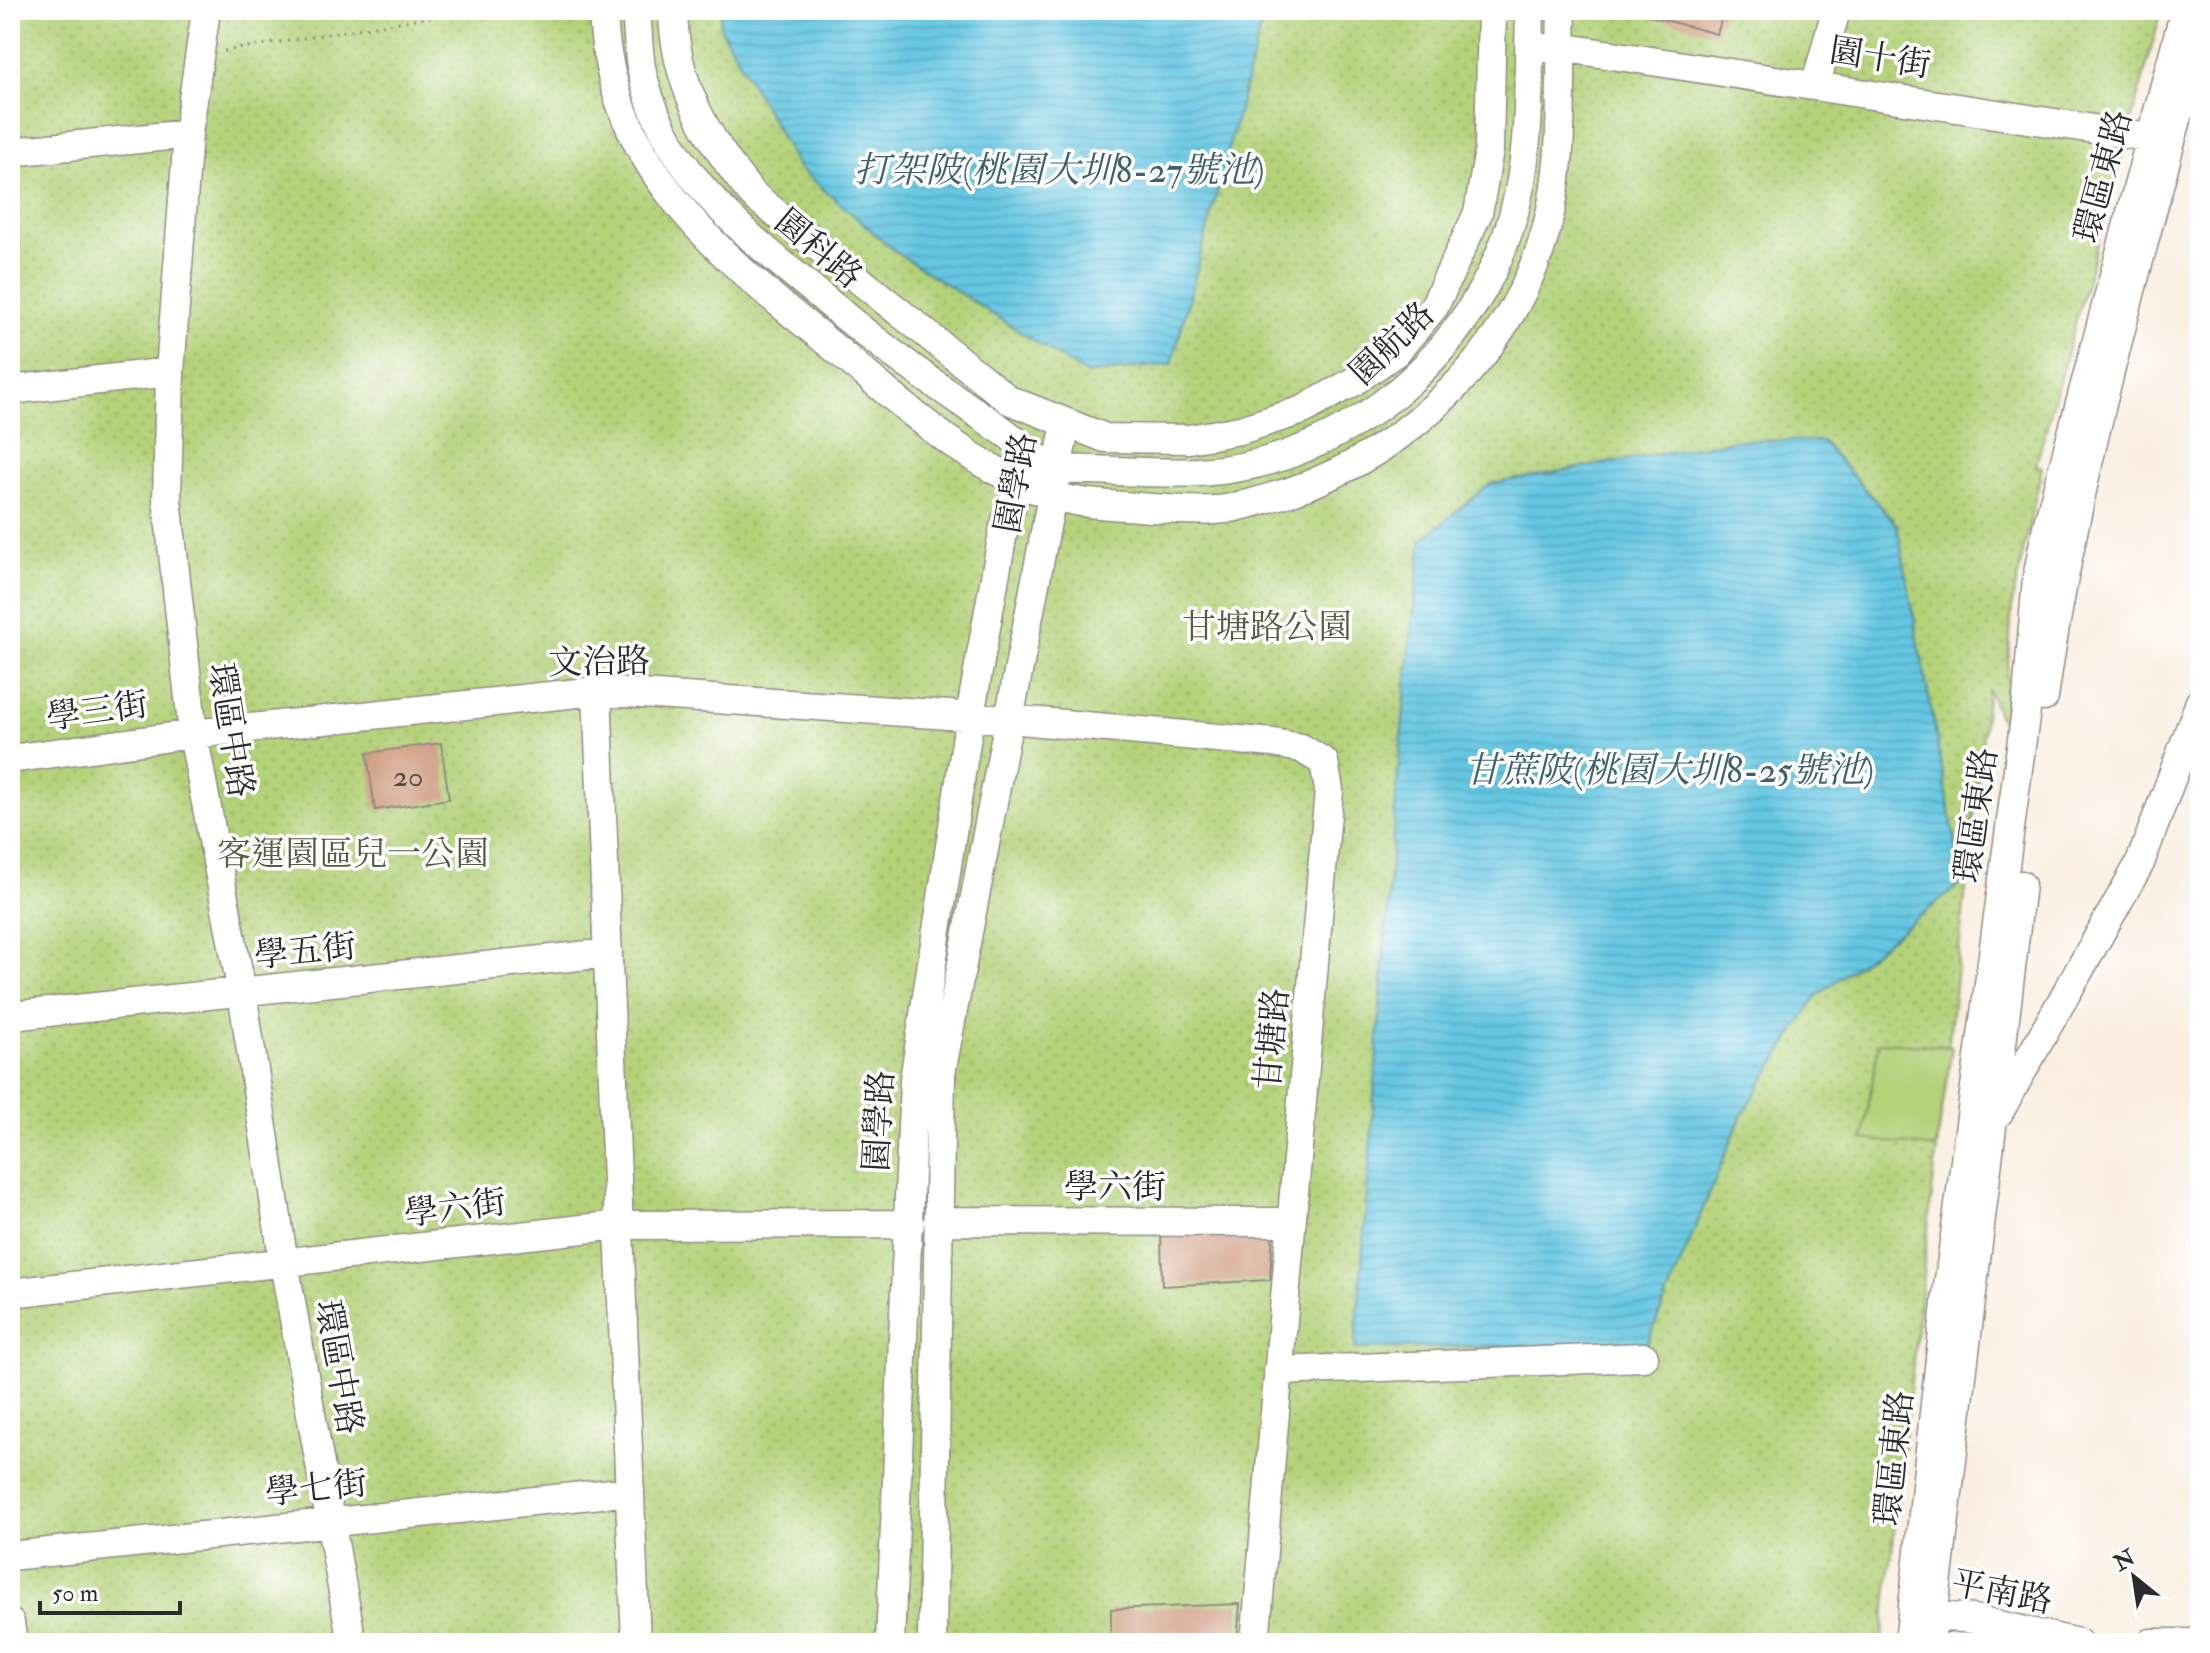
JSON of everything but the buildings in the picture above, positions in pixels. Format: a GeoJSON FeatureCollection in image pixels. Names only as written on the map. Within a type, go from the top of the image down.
{"type":"FeatureCollection","features":[{"type":"Feature","properties":{"kind":"street","name":"環區中路"},"geometry":{"type":"LineString","coordinates":[[206,10],[188,134],[170,372],[167,499],[193,734],[242,993],[284,1263],[352,1643]]}},
{"type":"Feature","properties":{"kind":"street"},"geometry":{"type":"LineString","coordinates":[[603,10],[604,42],[618,102],[651,169],[698,229],[784,307],[966,454],[1020,481],[1053,481],[1098,504],[1219,510],[1249,504],[1338,472],[1403,434],[1435,407],[1478,362],[1521,297],[1541,247],[1557,189],[1561,139],[1562,10]]}},
{"type":"Feature","properties":{"kind":"street","name":"園科路"},"geometry":{"type":"LineString","coordinates":[[636,10],[641,65],[652,106],[692,180],[725,216],[882,347],[1031,450],[1053,481]]}},
{"type":"Feature","properties":{"kind":"street"},"geometry":{"type":"LineString","coordinates":[[673,10],[681,71],[693,110],[720,155],[752,194],[1009,400],[1105,438],[1189,439],[1240,430],[1303,410],[1353,382],[1396,352],[1434,307],[1478,213],[1489,150],[1492,10]]}},
{"type":"Feature","properties":{"kind":"street","name":"園航路"},"geometry":{"type":"LineString","coordinates":[[1053,481],[1232,470],[1305,448],[1365,418],[1417,377],[1464,323],[1498,260],[1518,197],[1527,128],[1530,10]]}},
{"type":"Feature","properties":{"kind":"street"},"geometry":{"type":"LineString","coordinates":[[1816,84],[1836,10]]}},
{"type":"Feature","properties":{"kind":"street","name":"環區東路"},"geometry":{"type":"LineString","coordinates":[[1909,1643],[1923,1614],[1993,1123],[2060,585],[2160,138],[2185,10]]}},
{"type":"Feature","properties":{"kind":"street","name":"環區東路"},"geometry":{"type":"LineString","coordinates":[[1930,1643],[1923,1614],[1947,1294],[2026,710],[2037,578],[2160,138],[2200,33]]}},
{"type":"Feature","properties":{"kind":"street","name":"園十街"},"geometry":{"type":"LineString","coordinates":[[1529,48],[1560,47],[2160,138]]}},
{"type":"Feature","properties":{"kind":"street"},"geometry":{"type":"LineString","coordinates":[[10,152],[188,134]]}},
{"type":"Feature","properties":{"kind":"street"},"geometry":{"type":"LineString","coordinates":[[10,390],[170,372]]}},
{"type":"Feature","properties":{"kind":"street","name":"園學路"},"geometry":{"type":"LineString","coordinates":[[890,1643],[914,1080],[970,716],[1004,527],[1031,450],[1066,423]]}},
{"type":"Feature","properties":{"kind":"street","name":"園學路"},"geometry":{"type":"LineString","coordinates":[[932,1643],[941,1073],[1066,423]]}},
{"type":"Feature","properties":{"kind":"street"},"geometry":{"type":"LineString","coordinates":[[597,691],[636,1643]]}},
{"type":"Feature","properties":{"kind":"street","name":"文治路"},"geometry":{"type":"LineString","coordinates":[[193,734],[597,691],[1008,719]]}},
{"type":"Feature","properties":{"kind":"street"},"geometry":{"type":"LineString","coordinates":[[1993,1123],[2140,863],[2200,702]]}},
{"type":"Feature","properties":{"kind":"street","name":"甘塘路"},"geometry":{"type":"LineString","coordinates":[[1008,719],[1273,743],[1301,748],[1324,762],[1329,790],[1255,1643]]}},
{"type":"Feature","properties":{"kind":"street","name":"學三街"},"geometry":{"type":"LineString","coordinates":[[10,759],[193,734]]}},
{"type":"Feature","properties":{"kind":"street","name":"學五街"},"geometry":{"type":"LineString","coordinates":[[10,1016],[608,953]]}},
{"type":"Feature","properties":{"kind":"street","name":"學六街"},"geometry":{"type":"LineString","coordinates":[[938,1221],[1291,1222]]}},
{"type":"Feature","properties":{"kind":"street","name":"學六街"},"geometry":{"type":"LineString","coordinates":[[10,1293],[619,1225],[910,1224]]}},
{"type":"Feature","properties":{"kind":"street"},"geometry":{"type":"LineString","coordinates":[[1278,1371],[1644,1357]]}},
{"type":"Feature","properties":{"kind":"street","name":"學七街"},"geometry":{"type":"LineString","coordinates":[[10,1556],[630,1491]]}},
{"type":"Feature","properties":{"kind":"street","name":"平南路"},"geometry":{"type":"LineString","coordinates":[[1923,1614],[2078,1643]]}},
{"type":"Feature","properties":{"kind":"street"},"geometry":{"type":"LineString","coordinates":[[10,1623],[13,1643]]}},
{"type":"Feature","properties":{"kind":"street"},"geometry":{"type":"LineString","coordinates":[[2151,1643],[2192,1643]]}},
{"type":"Feature","properties":{"kind":"path"},"geometry":{"type":"LineString","coordinates":[[200,55],[473,10]]}},
{"type":"Feature","properties":{"kind":"green space"},"geometry":{"type":"Polygon","coordinates":[[[10,10],[2162,10],[2036,465],[2042,467],[2012,604],[2004,730],[1988,689],[1882,1643],[10,1643],[10,10]]]}},
{"type":"Feature","properties":{"kind":"green space"},"geometry":{"type":"Polygon","coordinates":[[[1879,1042],[1952,1047],[1936,1148],[1863,1139],[1879,1042]]]}},
{"type":"Feature","properties":{"kind":"water","name":"打架陂(桃園大圳8-27號池)"},"geometry":{"type":"Polygon","coordinates":[[[721,10],[1265,10],[1172,364],[1086,374],[897,253],[798,167],[720,27],[721,10]]]}},
{"type":"Feature","properties":{"kind":"water","name":"甘蔗陂(桃園大圳8-25號池)"},"geometry":{"type":"Polygon","coordinates":[[[1737,440],[1822,441],[1897,525],[1963,882],[1816,997],[1741,1117],[1647,1344],[1355,1349],[1392,843],[1422,540],[1490,484],[1737,440]]]}},
{"type":"Feature","properties":{"kind":"park label","name":"甘塘路公園"},"geometry":{"type":"Point","coordinates":[1267,626]}},
{"type":"Feature","properties":{"kind":"park label","name":"客運園區兒一公園"},"geometry":{"type":"Point","coordinates":[353,853]}}]}
